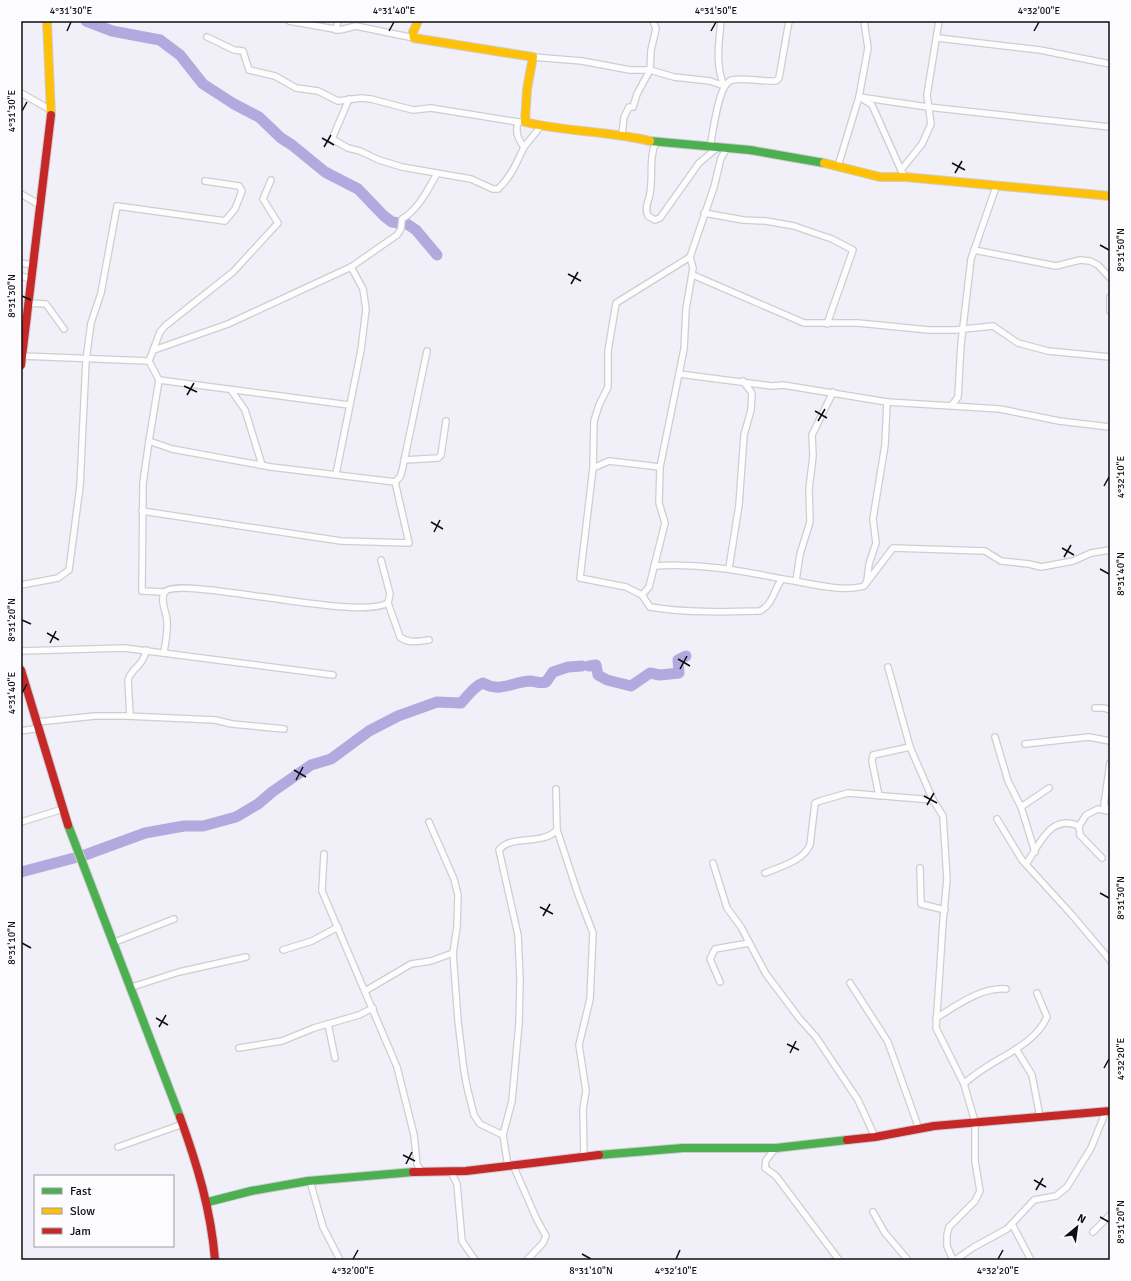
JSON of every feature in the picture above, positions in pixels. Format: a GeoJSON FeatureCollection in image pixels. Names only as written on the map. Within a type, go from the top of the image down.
{"type":"FeatureCollection","features":[{"type":"Feature","properties":{"kind":"street"},"geometry":{"type":"LineString","coordinates":[[21,364],[51,123],[49,109],[47,21]]}},
{"type":"Feature","properties":{"kind":"street"},"geometry":{"type":"LineString","coordinates":[[290,21],[336,30],[356,26],[449,45],[533,57],[582,61],[630,70],[650,70],[674,77],[710,81],[724,86]]}},
{"type":"Feature","properties":{"kind":"street"},"geometry":{"type":"LineString","coordinates":[[336,30],[338,21]]}},
{"type":"Feature","properties":{"kind":"street"},"geometry":{"type":"LineString","coordinates":[[414,38],[413,32],[418,21]]}},
{"type":"Feature","properties":{"kind":"street"},"geometry":{"type":"LineString","coordinates":[[622,134],[624,117],[629,107],[633,107],[637,94],[650,70],[651,50],[656,29],[653,21]]}},
{"type":"Feature","properties":{"kind":"street"},"geometry":{"type":"LineString","coordinates":[[656,142],[652,151],[652,186],[646,208],[648,216],[655,220],[660,218],[699,163],[714,147],[724,86],[718,72],[721,21]]}},
{"type":"Feature","properties":{"kind":"street"},"geometry":{"type":"LineString","coordinates":[[724,86],[729,81],[734,80],[776,81],[779,78],[789,21]]}},
{"type":"Feature","properties":{"kind":"street"},"geometry":{"type":"LineString","coordinates":[[838,166],[859,97],[868,48],[864,21]]}},
{"type":"Feature","properties":{"kind":"street"},"geometry":{"type":"LineString","coordinates":[[903,174],[922,144],[931,124],[927,95],[938,38],[939,21]]}},
{"type":"Feature","properties":{"kind":"street"},"geometry":{"type":"LineString","coordinates":[[207,37],[234,50],[243,51],[250,70],[275,76],[296,88],[318,91],[338,101],[349,99],[371,99],[413,110],[431,108],[541,126],[622,134],[656,142],[750,150],[838,166],[880,177],[903,174],[996,187],[1110,196]]}},
{"type":"Feature","properties":{"kind":"street"},"geometry":{"type":"LineString","coordinates":[[938,38],[1040,50],[1110,64]]}},
{"type":"Feature","properties":{"kind":"street"},"geometry":{"type":"LineString","coordinates":[[524,147],[518,140],[516,129],[521,122],[533,57]]}},
{"type":"Feature","properties":{"kind":"street"},"geometry":{"type":"LineString","coordinates":[[22,95],[49,109]]}},
{"type":"Feature","properties":{"kind":"street"},"geometry":{"type":"LineString","coordinates":[[859,97],[928,107],[1110,127]]}},
{"type":"Feature","properties":{"kind":"street"},"geometry":{"type":"LineString","coordinates":[[859,97],[872,105],[903,174]]}},
{"type":"Feature","properties":{"kind":"street"},"geometry":{"type":"LineString","coordinates":[[349,99],[332,139],[348,148],[360,151],[379,160],[402,167],[471,179],[492,189],[498,189],[511,173],[524,147],[541,126]]}},
{"type":"Feature","properties":{"kind":"street"},"geometry":{"type":"LineString","coordinates":[[642,595],[649,587],[665,523],[659,503],[660,467],[684,350],[686,309],[694,268],[690,256],[704,212],[714,187],[721,158],[727,148]]}},
{"type":"Feature","properties":{"kind":"street"},"geometry":{"type":"LineString","coordinates":[[154,350],[228,324],[351,267],[390,242],[401,229],[402,220],[411,214],[420,204],[437,174]]}},
{"type":"Feature","properties":{"kind":"street"},"geometry":{"type":"LineString","coordinates":[[149,361],[160,332],[165,326],[233,272],[278,223],[263,199],[271,180]]}},
{"type":"Feature","properties":{"kind":"street"},"geometry":{"type":"LineString","coordinates":[[21,585],[58,578],[69,570],[80,486],[86,360],[91,323],[101,294],[117,206],[225,221],[235,209],[242,191],[239,186],[205,181]]}},
{"type":"Feature","properties":{"kind":"street"},"geometry":{"type":"LineString","coordinates":[[952,405],[958,397],[961,344],[971,259],[996,187]]}},
{"type":"Feature","properties":{"kind":"street"},"geometry":{"type":"LineString","coordinates":[[21,194],[40,205]]}},
{"type":"Feature","properties":{"kind":"street"},"geometry":{"type":"LineString","coordinates":[[704,212],[743,220],[766,221],[794,226],[832,239],[853,250],[827,324]]}},
{"type":"Feature","properties":{"kind":"street"},"geometry":{"type":"LineString","coordinates":[[974,250],[1056,266],[1080,260],[1090,261],[1098,265],[1110,278]]}},
{"type":"Feature","properties":{"kind":"street"},"geometry":{"type":"LineString","coordinates":[[690,256],[616,303],[608,351],[608,387],[599,405],[594,421],[593,468],[580,578],[626,587],[642,595],[650,607],[691,612],[760,611],[768,606],[782,579]]}},
{"type":"Feature","properties":{"kind":"street"},"geometry":{"type":"LineString","coordinates":[[21,263],[33,265]]}},
{"type":"Feature","properties":{"kind":"street"},"geometry":{"type":"LineString","coordinates":[[336,474],[361,350],[366,309],[363,289],[351,267]]}},
{"type":"Feature","properties":{"kind":"street"},"geometry":{"type":"LineString","coordinates":[[693,275],[804,323],[858,323],[929,330],[993,326],[1018,343],[1048,351],[1110,357]]}},
{"type":"Feature","properties":{"kind":"street"},"geometry":{"type":"LineString","coordinates":[[21,276],[31,279]]}},
{"type":"Feature","properties":{"kind":"street"},"geometry":{"type":"LineString","coordinates":[[1110,297],[1110,311]]}},
{"type":"Feature","properties":{"kind":"street"},"geometry":{"type":"LineString","coordinates":[[28,303],[46,304],[64,329]]}},
{"type":"Feature","properties":{"kind":"street"},"geometry":{"type":"LineString","coordinates":[[395,482],[400,477],[426,351]]}},
{"type":"Feature","properties":{"kind":"street"},"geometry":{"type":"LineString","coordinates":[[22,353],[86,360],[149,361]]}},
{"type":"Feature","properties":{"kind":"street"},"geometry":{"type":"LineString","coordinates":[[149,361],[159,380],[148,441],[143,483],[142,591],[164,592],[175,587],[190,587],[287,601],[364,608],[388,603]]}},
{"type":"Feature","properties":{"kind":"street"},"geometry":{"type":"LineString","coordinates":[[679,374],[762,384],[784,385],[888,402],[1000,409],[1059,421],[1110,427]]}},
{"type":"Feature","properties":{"kind":"street"},"geometry":{"type":"LineString","coordinates":[[159,380],[349,405]]}},
{"type":"Feature","properties":{"kind":"street"},"geometry":{"type":"LineString","coordinates":[[730,568],[739,505],[744,435],[751,410],[752,393],[743,381]]}},
{"type":"Feature","properties":{"kind":"street"},"geometry":{"type":"LineString","coordinates":[[752,393],[762,384]]}},
{"type":"Feature","properties":{"kind":"street"},"geometry":{"type":"LineString","coordinates":[[231,390],[246,410],[262,465]]}},
{"type":"Feature","properties":{"kind":"street"},"geometry":{"type":"LineString","coordinates":[[796,581],[800,554],[810,522],[809,489],[813,456],[812,435],[833,392]]}},
{"type":"Feature","properties":{"kind":"street"},"geometry":{"type":"LineString","coordinates":[[958,397],[966,408]]}},
{"type":"Feature","properties":{"kind":"street"},"geometry":{"type":"LineString","coordinates":[[867,582],[869,564],[876,543],[873,519],[885,445],[888,402]]}},
{"type":"Feature","properties":{"kind":"street"},"geometry":{"type":"LineString","coordinates":[[404,460],[438,458],[441,455],[446,421]]}},
{"type":"Feature","properties":{"kind":"street"},"geometry":{"type":"LineString","coordinates":[[148,441],[172,449],[262,465],[395,482]]}},
{"type":"Feature","properties":{"kind":"street"},"geometry":{"type":"LineString","coordinates":[[593,468],[609,461],[660,467]]}},
{"type":"Feature","properties":{"kind":"street"},"geometry":{"type":"LineString","coordinates":[[142,511],[341,541],[409,543],[395,482]]}},
{"type":"Feature","properties":{"kind":"street"},"geometry":{"type":"LineString","coordinates":[[654,566],[678,564],[730,568],[782,579],[854,588],[864,586],[893,548],[985,551],[1001,561],[1041,567],[1073,561],[1091,553],[1110,550]]}},
{"type":"Feature","properties":{"kind":"street"},"geometry":{"type":"LineString","coordinates":[[381,560],[390,594],[388,603],[400,637],[405,641],[411,642],[429,640]]}},
{"type":"Feature","properties":{"kind":"street"},"geometry":{"type":"LineString","coordinates":[[164,592],[163,606],[168,621],[164,653]]}},
{"type":"Feature","properties":{"kind":"street"},"geometry":{"type":"LineString","coordinates":[[21,651],[124,648],[333,675]]}},
{"type":"Feature","properties":{"kind":"street"},"geometry":{"type":"LineString","coordinates":[[130,716],[128,680],[130,674],[142,663],[146,650]]}},
{"type":"Feature","properties":{"kind":"street"},"geometry":{"type":"LineString","coordinates":[[208,1202],[251,1191],[310,1181],[421,1170],[451,1172],[584,1157],[683,1148],[776,1148],[875,1137],[919,1129],[975,1122],[1108,1111],[1091,1148],[1067,1187],[1056,1196],[1034,1200],[1012,1224],[954,1260],[947,1246],[949,1227],[975,1201],[980,1191],[975,1161],[975,1122],[964,1084],[956,1066],[940,1040],[936,1028],[947,879],[946,839],[943,816],[933,800],[910,747],[888,667]]}},
{"type":"Feature","properties":{"kind":"street"},"geometry":{"type":"LineString","coordinates":[[21,670],[63,809],[81,860],[115,942],[183,1124],[208,1202],[214,1237],[215,1260]]}},
{"type":"Feature","properties":{"kind":"street"},"geometry":{"type":"LineString","coordinates":[[1095,708],[1110,710]]}},
{"type":"Feature","properties":{"kind":"street"},"geometry":{"type":"LineString","coordinates":[[21,731],[38,725],[95,716],[215,720],[232,724],[284,729]]}},
{"type":"Feature","properties":{"kind":"street"},"geometry":{"type":"LineString","coordinates":[[995,737],[1008,781],[1021,807],[1034,852]]}},
{"type":"Feature","properties":{"kind":"street"},"geometry":{"type":"LineString","coordinates":[[1025,744],[1090,737],[1110,741]]}},
{"type":"Feature","properties":{"kind":"street"},"geometry":{"type":"LineString","coordinates":[[879,796],[872,761],[873,756],[910,747]]}},
{"type":"Feature","properties":{"kind":"street"},"geometry":{"type":"LineString","coordinates":[[1109,811],[1104,805],[1104,798],[1110,764]]}},
{"type":"Feature","properties":{"kind":"street"},"geometry":{"type":"LineString","coordinates":[[1021,807],[1049,788]]}},
{"type":"Feature","properties":{"kind":"street"},"geometry":{"type":"LineString","coordinates":[[556,789],[557,830],[578,894],[593,932],[590,999],[579,1045],[586,1091],[583,1109],[584,1157]]}},
{"type":"Feature","properties":{"kind":"street"},"geometry":{"type":"LineString","coordinates":[[765,873],[795,860],[807,851],[810,845],[815,803],[828,797],[848,793],[933,800]]}},
{"type":"Feature","properties":{"kind":"street"},"geometry":{"type":"LineString","coordinates":[[1102,858],[1080,835],[1079,826],[1086,815],[1098,808],[1109,811]]}},
{"type":"Feature","properties":{"kind":"street"},"geometry":{"type":"LineString","coordinates":[[21,822],[63,809]]}},
{"type":"Feature","properties":{"kind":"street"},"geometry":{"type":"LineString","coordinates":[[997,819],[1009,841],[1026,864],[1068,909],[1110,960]]}},
{"type":"Feature","properties":{"kind":"street"},"geometry":{"type":"LineString","coordinates":[[429,822],[454,879],[458,895],[457,927],[453,953],[464,1071],[474,1115],[480,1124],[503,1135]]}},
{"type":"Feature","properties":{"kind":"street"},"geometry":{"type":"LineString","coordinates":[[1026,864],[1040,840],[1051,829],[1061,824],[1071,822],[1079,826]]}},
{"type":"Feature","properties":{"kind":"street"},"geometry":{"type":"LineString","coordinates":[[527,1260],[543,1243],[546,1236],[536,1220],[510,1165],[503,1135],[512,1101],[519,1023],[520,980],[518,935],[499,850],[502,846],[509,843],[545,838],[557,830]]}},
{"type":"Feature","properties":{"kind":"street"},"geometry":{"type":"LineString","coordinates":[[324,854],[322,892],[397,1067],[414,1135],[417,1164],[421,1170]]}},
{"type":"Feature","properties":{"kind":"street"},"geometry":{"type":"LineString","coordinates":[[712,863],[727,908],[741,927],[766,974],[819,1042],[847,1086],[858,1100],[875,1137]]}},
{"type":"Feature","properties":{"kind":"street"},"geometry":{"type":"LineString","coordinates":[[920,868],[921,904],[945,910]]}},
{"type":"Feature","properties":{"kind":"street"},"geometry":{"type":"LineString","coordinates":[[115,942],[174,919]]}},
{"type":"Feature","properties":{"kind":"street"},"geometry":{"type":"LineString","coordinates":[[283,950],[321,937],[338,927]]}},
{"type":"Feature","properties":{"kind":"street"},"geometry":{"type":"LineString","coordinates":[[720,982],[710,959],[712,953],[716,949],[749,943]]}},
{"type":"Feature","properties":{"kind":"street"},"geometry":{"type":"LineString","coordinates":[[365,991],[411,964],[431,961],[453,953]]}},
{"type":"Feature","properties":{"kind":"street"},"geometry":{"type":"LineString","coordinates":[[132,987],[179,972],[246,957]]}},
{"type":"Feature","properties":{"kind":"street"},"geometry":{"type":"LineString","coordinates":[[850,983],[888,1042],[919,1129]]}},
{"type":"Feature","properties":{"kind":"street"},"geometry":{"type":"LineString","coordinates":[[936,1018],[970,998],[998,988],[1006,989]]}},
{"type":"Feature","properties":{"kind":"street"},"geometry":{"type":"LineString","coordinates":[[964,1084],[993,1062],[1016,1049],[1039,1032],[1046,1017],[1045,1009],[1037,993]]}},
{"type":"Feature","properties":{"kind":"street"},"geometry":{"type":"LineString","coordinates":[[239,1048],[282,1041],[328,1024],[359,1015],[373,1008]]}},
{"type":"Feature","properties":{"kind":"street"},"geometry":{"type":"LineString","coordinates":[[328,1024],[335,1058]]}},
{"type":"Feature","properties":{"kind":"street"},"geometry":{"type":"LineString","coordinates":[[1016,1049],[1032,1075],[1040,1116]]}},
{"type":"Feature","properties":{"kind":"street"},"geometry":{"type":"LineString","coordinates":[[118,1147],[183,1124]]}},
{"type":"Feature","properties":{"kind":"street"},"geometry":{"type":"LineString","coordinates":[[776,1148],[766,1160],[765,1168],[776,1176],[839,1260]]}},
{"type":"Feature","properties":{"kind":"street"},"geometry":{"type":"LineString","coordinates":[[451,1172],[457,1184],[462,1241],[475,1260]]}},
{"type":"Feature","properties":{"kind":"street"},"geometry":{"type":"LineString","coordinates":[[310,1181],[324,1228],[340,1260]]}},
{"type":"Feature","properties":{"kind":"street"},"geometry":{"type":"LineString","coordinates":[[873,1212],[885,1233],[908,1260]]}},
{"type":"Feature","properties":{"kind":"street"},"geometry":{"type":"LineString","coordinates":[[1092,1232],[1110,1215]]}},
{"type":"Feature","properties":{"kind":"street"},"geometry":{"type":"LineString","coordinates":[[1012,1224],[1031,1260]]}},
{"type":"Feature","properties":{"kind":"waterway"},"geometry":{"type":"LineString","coordinates":[[86,21],[112,31],[160,40],[180,55],[203,84],[234,104],[259,117],[281,138],[325,172],[358,189],[384,216],[392,222],[407,224],[416,230],[437,255]]}},
{"type":"Feature","properties":{"kind":"waterway"},"geometry":{"type":"LineString","coordinates":[[589,666],[596,665],[598,675],[607,680],[631,686],[650,673],[660,675],[679,673],[678,660],[686,656]]}},
{"type":"Feature","properties":{"kind":"waterway"},"geometry":{"type":"LineString","coordinates":[[85,855],[145,833],[184,826],[203,826],[236,817],[258,804],[272,792],[311,765],[331,759],[369,731],[398,716],[437,702],[461,703],[480,684],[483,683],[489,686],[501,687],[530,681],[544,683],[553,672],[568,667],[582,666]]}},
{"type":"Feature","properties":{"kind":"waterway"},"geometry":{"type":"LineString","coordinates":[[21,872],[74,858]]}},
{"type":"Feature","properties":{"kind":"traffic: fast"},"geometry":{"type":"LineString","coordinates":[[650,141],[750,150],[824,163]]}},
{"type":"Feature","properties":{"kind":"traffic: fast"},"geometry":{"type":"LineString","coordinates":[[68,825],[180,1117]]}},
{"type":"Feature","properties":{"kind":"traffic: fast"},"geometry":{"type":"LineString","coordinates":[[599,1155],[683,1148],[776,1148],[847,1140]]}},
{"type":"Feature","properties":{"kind":"traffic: fast"},"geometry":{"type":"LineString","coordinates":[[208,1202],[251,1191],[308,1181],[413,1172]]}},
{"type":"Feature","properties":{"kind":"traffic: slow"},"geometry":{"type":"LineString","coordinates":[[47,21],[51,115]]}},
{"type":"Feature","properties":{"kind":"traffic: slow"},"geometry":{"type":"LineString","coordinates":[[418,21],[413,32],[414,38],[533,57],[527,89],[525,122],[556,128],[619,135],[650,141]]}},
{"type":"Feature","properties":{"kind":"traffic: slow"},"geometry":{"type":"LineString","coordinates":[[824,163],[880,177],[905,177],[1110,196]]}},
{"type":"Feature","properties":{"kind":"traffic: jam"},"geometry":{"type":"LineString","coordinates":[[21,365],[51,115]]}},
{"type":"Feature","properties":{"kind":"traffic: jam"},"geometry":{"type":"LineString","coordinates":[[21,670],[68,825]]}},
{"type":"Feature","properties":{"kind":"traffic: jam"},"geometry":{"type":"LineString","coordinates":[[847,1140],[875,1137],[934,1126],[1110,1111]]}},
{"type":"Feature","properties":{"kind":"traffic: jam"},"geometry":{"type":"LineString","coordinates":[[180,1117],[192,1152],[207,1205],[215,1260]]}},
{"type":"Feature","properties":{"kind":"traffic: jam"},"geometry":{"type":"LineString","coordinates":[[413,1172],[466,1171],[599,1155]]}}]}
